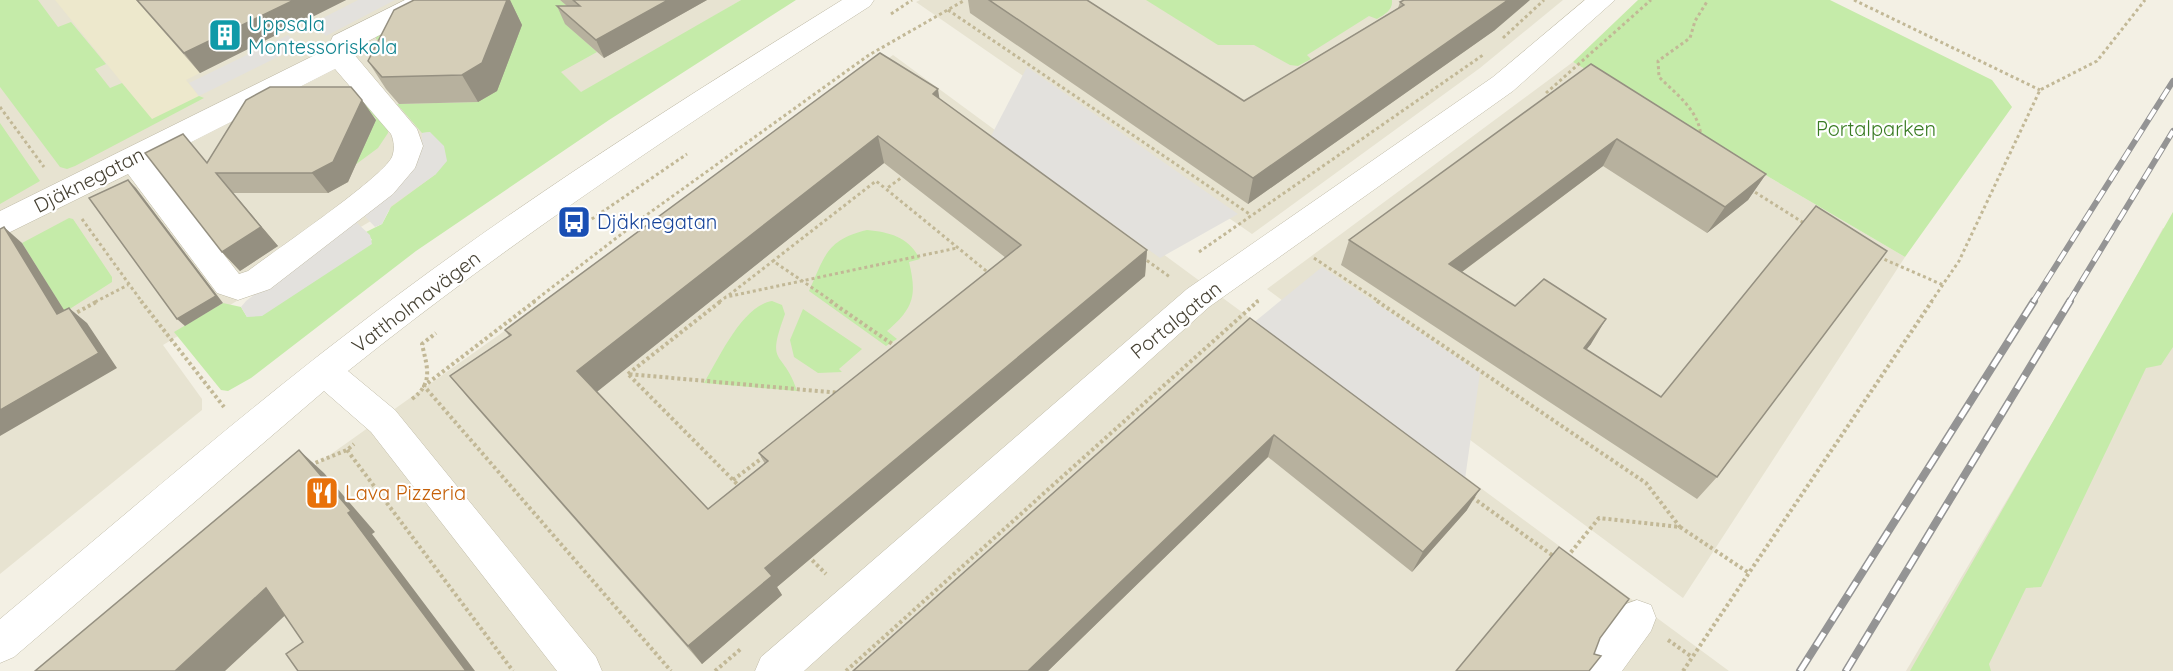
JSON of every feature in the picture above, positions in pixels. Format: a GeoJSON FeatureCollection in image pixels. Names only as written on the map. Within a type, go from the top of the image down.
{"type":"FeatureCollection","features":[{"type":"Feature","properties":{"kind":"street","name":"Djäknegatan"},"geometry":{"type":"LineString","coordinates":[[0,225],[339,55],[343,43],[426,0]]}},
{"type":"Feature","properties":{"kind":"street","name":"Portalgatan"},"geometry":{"type":"LineString","coordinates":[[775,671],[1198,298],[1287,238],[1503,84],[1602,0]]}},
{"type":"Feature","properties":{"kind":"street","name":"Vattholmavägen"},"geometry":{"type":"LineString","coordinates":[[0,644],[252,431],[383,325],[589,175],[872,10]]}},
{"type":"Feature","properties":{"kind":"street"},"geometry":{"type":"LineString","coordinates":[[134,158],[228,284],[238,287],[259,280],[382,186],[399,171],[410,148],[404,129],[339,55]]}},
{"type":"Feature","properties":{"kind":"street"},"geometry":{"type":"LineString","coordinates":[[325,372],[383,420],[582,671]]}},
{"type":"Feature","properties":{"kind":"street"},"geometry":{"type":"LineString","coordinates":[[1598,671],[1637,618]]}},
{"type":"Feature","properties":{"kind":"path"},"geometry":{"type":"LineString","coordinates":[[872,10],[912,0]]}},
{"type":"Feature","properties":{"kind":"path"},"geometry":{"type":"LineString","coordinates":[[424,386],[645,216],[869,56],[965,0]]}},
{"type":"Feature","properties":{"kind":"path"},"geometry":{"type":"LineString","coordinates":[[1700,144],[1702,126],[1694,113],[1659,77],[1658,61],[1690,38],[1695,21],[1708,0]]}},
{"type":"Feature","properties":{"kind":"path"},"geometry":{"type":"LineString","coordinates":[[1854,0],[2040,90]]}},
{"type":"Feature","properties":{"kind":"path"},"geometry":{"type":"LineString","coordinates":[[1683,671],[1959,261],[2040,90],[2097,61],[2145,0]]}},
{"type":"Feature","properties":{"kind":"path"},"geometry":{"type":"LineString","coordinates":[[948,10],[1646,483],[1680,526],[1749,573]]}},
{"type":"Feature","properties":{"kind":"path"},"geometry":{"type":"LineString","coordinates":[[869,56],[878,62]]}},
{"type":"Feature","properties":{"kind":"path"},"geometry":{"type":"LineString","coordinates":[[0,107],[128,285],[232,418],[252,431]]}},
{"type":"Feature","properties":{"kind":"path"},"geometry":{"type":"LineString","coordinates":[[564,238],[692,150]]}},
{"type":"Feature","properties":{"kind":"path"},"geometry":{"type":"LineString","coordinates":[[886,189],[913,169]]}},
{"type":"Feature","properties":{"kind":"path"},"geometry":{"type":"LineString","coordinates":[[628,374],[876,181],[994,277]]}},
{"type":"Feature","properties":{"kind":"path"},"geometry":{"type":"LineString","coordinates":[[1740,183],[1816,230]]}},
{"type":"Feature","properties":{"kind":"path"},"geometry":{"type":"LineString","coordinates":[[726,297],[958,248]]}},
{"type":"Feature","properties":{"kind":"path"},"geometry":{"type":"LineString","coordinates":[[1869,252],[1943,285]]}},
{"type":"Feature","properties":{"kind":"path"},"geometry":{"type":"LineString","coordinates":[[1141,255],[1243,330]]}},
{"type":"Feature","properties":{"kind":"path"},"geometry":{"type":"LineString","coordinates":[[1306,265],[1315,259]]}},
{"type":"Feature","properties":{"kind":"path"},"geometry":{"type":"LineString","coordinates":[[773,261],[901,350],[892,357]]}},
{"type":"Feature","properties":{"kind":"path"},"geometry":{"type":"LineString","coordinates":[[69,317],[128,285]]}},
{"type":"Feature","properties":{"kind":"path"},"geometry":{"type":"LineString","coordinates":[[846,671],[1266,295]]}},
{"type":"Feature","properties":{"kind":"path"},"geometry":{"type":"LineString","coordinates":[[300,469],[347,450],[420,393],[429,374],[422,344],[440,330]]}},
{"type":"Feature","properties":{"kind":"path"},"geometry":{"type":"LineString","coordinates":[[628,374],[845,394],[835,401]]}},
{"type":"Feature","properties":{"kind":"path"},"geometry":{"type":"LineString","coordinates":[[628,374],[749,496]]}},
{"type":"Feature","properties":{"kind":"path"},"geometry":{"type":"LineString","coordinates":[[424,386],[671,671]]}},
{"type":"Feature","properties":{"kind":"path"},"geometry":{"type":"LineString","coordinates":[[347,450],[513,671]]}},
{"type":"Feature","properties":{"kind":"path"},"geometry":{"type":"LineString","coordinates":[[733,480],[770,452]]}},
{"type":"Feature","properties":{"kind":"path"},"geometry":{"type":"LineString","coordinates":[[1465,492],[1562,562],[1599,518],[1680,526]]}},
{"type":"Feature","properties":{"kind":"path"},"geometry":{"type":"LineString","coordinates":[[803,551],[826,574]]}},
{"type":"Feature","properties":{"kind":"path"},"geometry":{"type":"LineString","coordinates":[[1637,618],[1692,657]]}},
{"type":"Feature","properties":{"kind":"shaded area"},"geometry":{"type":"Polygon","coordinates":[[[0,0],[741,0],[163,345],[202,399],[202,410],[0,574],[0,0]]]}},
{"type":"Feature","properties":{"kind":"shaded area"},"geometry":{"type":"Polygon","coordinates":[[[55,0],[248,0],[169,37],[200,73],[186,80],[199,96],[152,120],[55,0]]]}},
{"type":"Feature","properties":{"kind":"shaded area"},"geometry":{"type":"Polygon","coordinates":[[[358,0],[395,0],[326,36],[313,23],[358,0]]]}},
{"type":"Feature","properties":{"kind":"shaded area"},"geometry":{"type":"Polygon","coordinates":[[[920,0],[1563,0],[1480,68],[1252,234],[916,2],[920,0]]]}},
{"type":"Feature","properties":{"kind":"shaded area"},"geometry":{"type":"Polygon","coordinates":[[[288,35],[298,47],[199,96],[189,83],[288,35]]]}},
{"type":"Feature","properties":{"kind":"shaded area"},"geometry":{"type":"Polygon","coordinates":[[[893,55],[1729,671],[72,671],[258,506],[893,55]]]}},
{"type":"Feature","properties":{"kind":"shaded area"},"geometry":{"type":"Polygon","coordinates":[[[1573,62],[1905,257],[1683,598],[1267,289],[1573,62]]]}},
{"type":"Feature","properties":{"kind":"shaded area"},"geometry":{"type":"Polygon","coordinates":[[[1027,67],[1238,214],[1160,258],[991,136],[1027,67]]]}},
{"type":"Feature","properties":{"kind":"shaded area"},"geometry":{"type":"Polygon","coordinates":[[[430,132],[444,146],[447,161],[436,174],[391,206],[382,224],[375,227],[361,212],[422,146],[422,133],[430,132]]]}},
{"type":"Feature","properties":{"kind":"shaded area"},"geometry":{"type":"Polygon","coordinates":[[[349,222],[356,222],[370,235],[372,244],[262,316],[247,317],[241,307],[246,301],[349,222]]]}},
{"type":"Feature","properties":{"kind":"shaded area"},"geometry":{"type":"Polygon","coordinates":[[[2163,228],[2173,231],[2173,671],[1906,671],[2096,349],[2163,228]]]}},
{"type":"Feature","properties":{"kind":"shaded area"},"geometry":{"type":"Polygon","coordinates":[[[1322,267],[1480,373],[1465,479],[1252,324],[1322,267]]]}},
{"type":"Feature","properties":{"kind":"green space"},"geometry":{"type":"Polygon","coordinates":[[[0,0],[38,0],[58,27],[71,22],[106,64],[95,69],[110,88],[122,83],[152,119],[199,96],[204,98],[75,166],[67,169],[60,167],[0,87],[0,0]]]}},
{"type":"Feature","properties":{"kind":"green space"},"geometry":{"type":"Polygon","coordinates":[[[438,0],[560,0],[583,19],[569,27],[597,52],[561,72],[581,92],[741,0],[796,0],[609,120],[416,251],[251,378],[228,391],[221,390],[174,332],[223,303],[241,307],[247,317],[372,240],[366,232],[382,224],[391,207],[436,174],[430,132],[422,133],[397,104],[478,102],[376,39],[376,34],[438,0]]]}},
{"type":"Feature","properties":{"kind":"green space"},"geometry":{"type":"Polygon","coordinates":[[[1146,0],[1392,0],[1392,3],[1390,9],[1383,15],[1377,19],[1369,16],[1307,55],[1311,59],[1298,66],[1290,65],[1254,45],[1218,45],[1146,0]]]}},
{"type":"Feature","properties":{"kind":"green space","name":"Portalparken"},"geometry":{"type":"Polygon","coordinates":[[[1638,0],[1830,0],[1992,80],[2012,107],[1905,257],[1573,62],[1638,0]]]}},
{"type":"Feature","properties":{"kind":"green space"},"geometry":{"type":"Polygon","coordinates":[[[354,94],[387,122],[388,133],[378,148],[355,165],[376,119],[354,94]]]}},
{"type":"Feature","properties":{"kind":"green space"},"geometry":{"type":"Polygon","coordinates":[[[0,123],[40,181],[0,204],[0,123]]]}},
{"type":"Feature","properties":{"kind":"green space"},"geometry":{"type":"Polygon","coordinates":[[[2173,212],[2173,347],[2161,365],[2146,368],[2041,587],[2026,588],[1989,664],[1991,671],[1910,671],[2173,212]]]}},
{"type":"Feature","properties":{"kind":"green space"},"geometry":{"type":"Polygon","coordinates":[[[69,218],[73,219],[112,277],[112,282],[65,312],[22,243],[69,218]]]}},
{"type":"Feature","properties":{"kind":"green space"},"geometry":{"type":"Polygon","coordinates":[[[867,230],[898,237],[916,252],[920,259],[909,262],[913,283],[911,300],[903,315],[887,331],[897,339],[886,346],[809,291],[824,259],[835,244],[853,234],[867,230]]]}},
{"type":"Feature","properties":{"kind":"green space"},"geometry":{"type":"Polygon","coordinates":[[[772,301],[782,305],[785,314],[776,343],[776,351],[797,391],[704,383],[724,347],[741,323],[751,312],[772,301]]]}},
{"type":"Feature","properties":{"kind":"green space"},"geometry":{"type":"Polygon","coordinates":[[[803,309],[862,349],[839,369],[842,372],[818,373],[794,357],[790,340],[803,309]]]}},
{"type":"Feature","properties":{"kind":"building"},"geometry":{"type":"Polygon","coordinates":[[[137,0],[294,0],[184,53],[137,0]]]}},
{"type":"Feature","properties":{"kind":"building"},"geometry":{"type":"Polygon","coordinates":[[[414,0],[507,0],[482,63],[462,75],[382,77],[368,61],[394,10],[414,0]]]}},
{"type":"Feature","properties":{"kind":"building"},"geometry":{"type":"Polygon","coordinates":[[[573,0],[668,0],[596,40],[557,6],[580,6],[573,0]]]}},
{"type":"Feature","properties":{"kind":"building"},"geometry":{"type":"Polygon","coordinates":[[[989,0],[1087,0],[1244,101],[1404,5],[1400,2],[1404,0],[1508,0],[1253,178],[989,0]]]}},
{"type":"Feature","properties":{"kind":"building"},"geometry":{"type":"Polygon","coordinates":[[[880,53],[938,89],[933,94],[1147,250],[765,568],[772,576],[688,646],[450,376],[511,335],[505,330],[880,53]],[[878,136],[577,371],[708,509],[768,461],[759,453],[1021,245],[878,136]]]}},
{"type":"Feature","properties":{"kind":"building"},"geometry":{"type":"Polygon","coordinates":[[[1591,64],[1766,174],[1725,207],[1617,139],[1449,264],[1515,306],[1544,279],[1606,319],[1584,348],[1661,397],[1816,206],[1887,251],[1717,477],[1349,240],[1591,64]]]}},
{"type":"Feature","properties":{"kind":"building"},"geometry":{"type":"Polygon","coordinates":[[[270,87],[351,87],[362,100],[333,162],[312,173],[216,173],[261,227],[222,252],[145,153],[183,134],[207,163],[246,100],[270,87]]]}},
{"type":"Feature","properties":{"kind":"building"},"geometry":{"type":"Polygon","coordinates":[[[128,180],[216,296],[177,319],[89,198],[128,180]]]}},
{"type":"Feature","properties":{"kind":"building"},"geometry":{"type":"Polygon","coordinates":[[[4,227],[57,314],[69,308],[99,353],[0,410],[0,229],[4,227]]]}},
{"type":"Feature","properties":{"kind":"building"},"geometry":{"type":"Polygon","coordinates":[[[1250,318],[1480,489],[1423,552],[1274,435],[1028,671],[853,671],[1250,318]]]}},
{"type":"Feature","properties":{"kind":"building"},"geometry":{"type":"Polygon","coordinates":[[[299,450],[351,511],[348,513],[466,671],[298,671],[286,654],[303,642],[266,588],[175,671],[35,671],[299,450]]]}},
{"type":"Feature","properties":{"kind":"building"},"geometry":{"type":"Polygon","coordinates":[[[1559,547],[1629,599],[1600,638],[1594,654],[1601,656],[1589,671],[1456,671],[1559,547]]]}},
{"type":"Feature","properties":{"kind":"railway"},"geometry":{"type":"LineString","coordinates":[[2033,302],[2173,81]]}},
{"type":"Feature","properties":{"kind":"railway"},"geometry":{"type":"LineString","coordinates":[[2069,302],[2173,131]]}},
{"type":"Feature","properties":{"kind":"railway"},"geometry":{"type":"LineString","coordinates":[[1800,671],[2034,301]]}},
{"type":"Feature","properties":{"kind":"railway"},"geometry":{"type":"LineString","coordinates":[[1846,671],[2070,301]]}},
{"type":"Feature","properties":{"kind":"place","name":"Uppsala Montessoriskola"},"geometry":{"type":"Point","coordinates":[225,35]}},
{"type":"Feature","properties":{"kind":"place","name":"Djäknegatan"},"geometry":{"type":"Point","coordinates":[574,222]}},
{"type":"Feature","properties":{"kind":"place","name":"Lava Pizzeria"},"geometry":{"type":"Point","coordinates":[322,493]}}]}
